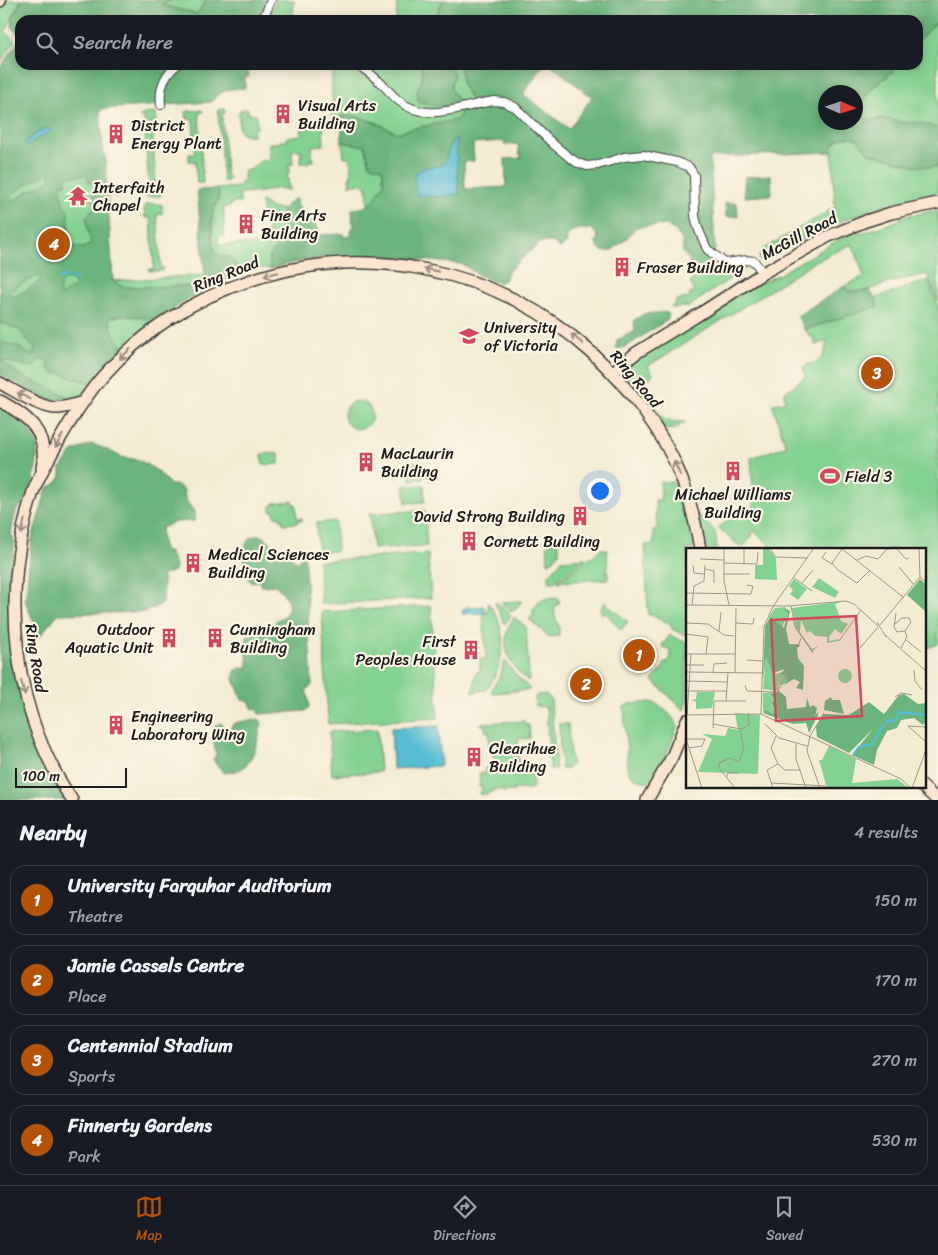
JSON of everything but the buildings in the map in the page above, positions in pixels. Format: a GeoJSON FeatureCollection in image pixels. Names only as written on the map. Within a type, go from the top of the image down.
{"type":"FeatureCollection","features":[{"type":"Feature","properties":{"kind":"street"},"geometry":{"type":"LineString","coordinates":[[265,15],[271,0]]}},
{"type":"Feature","properties":{"kind":"street"},"geometry":{"type":"LineString","coordinates":[[161,105],[160,93],[163,81],[171,70]]}},
{"type":"Feature","properties":{"kind":"street"},"geometry":{"type":"LineString","coordinates":[[365,70],[408,107],[430,113],[494,101],[509,104],[523,114],[570,158],[587,166],[598,165],[633,155],[643,155],[676,162],[689,167],[694,174],[695,216],[707,250],[725,263],[742,259],[754,261],[763,273]]}},
{"type":"Feature","properties":{"kind":"street","name":"McGill Road"},"geometry":{"type":"LineString","coordinates":[[612,372],[636,353],[763,273],[835,233],[891,213],[938,203]]}},
{"type":"Feature","properties":{"kind":"street","name":"Ring Road"},"geometry":{"type":"LineString","coordinates":[[72,800],[51,766],[39,738],[26,702],[16,654],[14,627],[16,572],[23,525],[38,481],[57,444],[83,402],[103,376],[130,349],[163,324],[184,310],[222,291],[252,279],[305,266],[331,263],[377,263],[416,267],[448,274],[487,287],[538,312],[581,342],[612,372],[642,409],[663,440],[681,477],[700,548]]}},
{"type":"Feature","properties":{"kind":"street"},"geometry":{"type":"LineString","coordinates":[[0,383],[37,403],[49,407],[61,408],[83,402]]}},
{"type":"Feature","properties":{"kind":"street"},"geometry":{"type":"LineString","coordinates":[[0,401],[27,418],[39,434],[44,454],[38,481]]}},
{"type":"Feature","properties":{"kind":"street"},"geometry":{"type":"LineString","coordinates":[[647,800],[672,757],[686,722]]}},
{"type":"Feature","properties":{"kind":"street"},"geometry":{"type":"LineString","coordinates":[[924,788],[937,800]]}},
{"type":"Feature","properties":{"kind":"green space"},"geometry":{"type":"Polygon","coordinates":[[[6,0],[21,0],[5,32],[15,41],[0,63],[0,12],[6,0]]]}},
{"type":"Feature","properties":{"kind":"green space"},"geometry":{"type":"Polygon","coordinates":[[[22,0],[172,0],[162,5],[197,14],[206,0],[267,0],[261,15],[15,15],[15,30],[12,27],[13,17],[22,0]]]}},
{"type":"Feature","properties":{"kind":"green space"},"geometry":{"type":"Polygon","coordinates":[[[172,0],[206,0],[197,14],[161,5],[172,0]]]}},
{"type":"Feature","properties":{"kind":"green space"},"geometry":{"type":"Polygon","coordinates":[[[275,0],[294,0],[293,14],[295,15],[271,15],[275,0]]]}},
{"type":"Feature","properties":{"kind":"green space"},"geometry":{"type":"Polygon","coordinates":[[[397,0],[443,0],[436,15],[396,15],[397,0]]]}},
{"type":"Feature","properties":{"kind":"green space"},"geometry":{"type":"Polygon","coordinates":[[[443,0],[938,0],[938,21],[923,36],[923,15],[436,15],[443,0]]]}},
{"type":"Feature","properties":{"kind":"green space"},"geometry":{"type":"Polygon","coordinates":[[[938,21],[938,128],[919,123],[881,118],[870,121],[864,117],[864,100],[873,87],[894,70],[923,70],[923,36],[938,21]]]}},
{"type":"Feature","properties":{"kind":"green space"},"geometry":{"type":"Polygon","coordinates":[[[15,46],[15,70],[248,70],[249,77],[245,77],[245,88],[226,90],[211,102],[100,109],[113,281],[120,286],[130,287],[191,286],[197,295],[179,305],[161,320],[122,315],[109,318],[115,336],[127,350],[94,384],[61,373],[53,373],[48,367],[48,360],[40,359],[34,367],[0,360],[0,342],[19,347],[28,354],[33,355],[35,349],[20,330],[0,323],[0,68],[15,46]],[[50,173],[16,191],[12,195],[13,201],[28,191],[44,184],[51,177],[50,173]],[[88,175],[66,177],[66,184],[61,184],[63,204],[68,210],[70,239],[73,246],[83,248],[91,244],[86,218],[94,207],[94,182],[88,182],[88,175]],[[38,276],[21,284],[9,292],[10,294],[15,296],[29,289],[41,280],[38,276]],[[65,279],[60,284],[60,297],[75,287],[72,280],[65,279]]]}},
{"type":"Feature","properties":{"kind":"green space"},"geometry":{"type":"Polygon","coordinates":[[[332,70],[422,70],[422,79],[417,90],[429,105],[445,106],[462,112],[457,121],[419,127],[397,133],[375,122],[341,116],[341,123],[335,121],[332,116],[332,70]]]}},
{"type":"Feature","properties":{"kind":"green space"},"geometry":{"type":"Polygon","coordinates":[[[422,70],[452,70],[454,74],[452,90],[469,112],[476,111],[462,84],[461,70],[540,70],[523,94],[569,129],[592,97],[557,70],[894,70],[873,87],[864,100],[864,117],[870,121],[881,118],[919,123],[938,128],[938,167],[916,166],[867,152],[857,139],[850,137],[839,139],[834,144],[832,152],[710,157],[715,249],[711,264],[707,268],[695,272],[691,270],[689,259],[683,253],[682,239],[678,233],[667,225],[636,227],[625,240],[611,251],[602,251],[595,243],[598,236],[591,228],[573,230],[566,238],[567,243],[562,247],[559,248],[553,242],[541,242],[510,269],[504,280],[498,283],[479,275],[462,264],[381,256],[327,257],[291,263],[270,269],[269,256],[273,252],[281,233],[282,209],[294,199],[297,199],[302,219],[312,219],[320,235],[343,234],[343,237],[351,236],[351,228],[353,228],[352,209],[368,205],[384,184],[382,168],[370,165],[365,146],[342,142],[341,116],[355,116],[375,122],[397,133],[457,120],[461,112],[445,106],[429,105],[418,101],[417,90],[422,79],[422,70]],[[504,141],[473,143],[474,161],[464,162],[465,189],[506,187],[505,159],[521,158],[518,144],[505,145],[504,141]]]}},
{"type":"Feature","properties":{"kind":"green space"},"geometry":{"type":"Polygon","coordinates":[[[452,70],[461,70],[462,84],[477,111],[468,112],[453,93],[451,84],[452,70]]]}},
{"type":"Feature","properties":{"kind":"green space"},"geometry":{"type":"Polygon","coordinates":[[[0,92],[88,153],[107,222],[53,373],[61,373],[94,384],[81,396],[70,400],[65,401],[66,397],[49,387],[31,381],[12,370],[0,360],[0,92]]]}},
{"type":"Feature","properties":{"kind":"green space"},"geometry":{"type":"Polygon","coordinates":[[[224,109],[225,113],[222,116],[226,174],[230,179],[228,181],[223,181],[218,110],[224,109]]]}},
{"type":"Feature","properties":{"kind":"green space"},"geometry":{"type":"Polygon","coordinates":[[[248,109],[248,114],[256,114],[257,128],[253,129],[253,135],[247,135],[239,131],[239,112],[240,110],[248,109]]]}},
{"type":"Feature","properties":{"kind":"green space"},"geometry":{"type":"Polygon","coordinates":[[[203,111],[199,113],[203,183],[197,183],[195,161],[189,161],[189,154],[195,154],[193,119],[187,119],[186,112],[203,111]]]}},
{"type":"Feature","properties":{"kind":"green space"},"geometry":{"type":"Polygon","coordinates":[[[156,114],[157,121],[152,122],[156,188],[161,188],[161,195],[146,197],[144,196],[143,189],[149,188],[144,118],[140,118],[140,116],[156,114]]]}},
{"type":"Feature","properties":{"kind":"green space"},"geometry":{"type":"Polygon","coordinates":[[[310,119],[311,126],[323,125],[324,145],[312,146],[312,158],[314,158],[314,161],[308,161],[308,163],[301,163],[301,150],[292,150],[293,164],[289,164],[290,171],[288,171],[287,176],[289,191],[278,188],[261,192],[240,193],[240,203],[231,203],[231,206],[224,207],[224,235],[218,236],[219,245],[269,245],[267,213],[262,213],[261,201],[272,208],[282,209],[281,233],[273,252],[269,256],[270,269],[262,268],[241,273],[229,257],[219,256],[214,250],[213,211],[217,204],[218,189],[237,187],[244,180],[243,171],[250,170],[259,162],[269,159],[269,143],[279,143],[280,141],[287,141],[287,137],[302,135],[301,120],[310,119]]]}},
{"type":"Feature","properties":{"kind":"green space"},"geometry":{"type":"Polygon","coordinates":[[[846,136],[857,138],[867,152],[872,154],[916,166],[938,167],[938,192],[857,215],[815,233],[762,262],[760,261],[759,256],[764,249],[825,214],[830,209],[835,209],[832,148],[836,142],[846,136]]]}},
{"type":"Feature","properties":{"kind":"green space"},"geometry":{"type":"Polygon","coordinates":[[[342,142],[365,146],[370,164],[382,167],[384,184],[371,204],[368,205],[367,186],[360,183],[350,185],[350,157],[344,157],[342,142]]]}},
{"type":"Feature","properties":{"kind":"green space"},"geometry":{"type":"Polygon","coordinates":[[[771,175],[772,195],[745,197],[745,177],[771,175]]]}},
{"type":"Feature","properties":{"kind":"green space"},"geometry":{"type":"Polygon","coordinates":[[[218,189],[218,199],[213,211],[212,220],[214,250],[220,256],[234,259],[233,263],[237,265],[241,273],[227,280],[205,275],[197,190],[218,189]]]}},
{"type":"Feature","properties":{"kind":"green space"},"geometry":{"type":"Polygon","coordinates":[[[725,203],[737,203],[738,216],[726,217],[725,203]]]}},
{"type":"Feature","properties":{"kind":"green space"},"geometry":{"type":"Polygon","coordinates":[[[146,204],[162,205],[162,214],[157,214],[161,268],[164,268],[162,271],[150,271],[149,269],[154,269],[151,218],[145,218],[144,206],[146,204]]]}},
{"type":"Feature","properties":{"kind":"green space"},"geometry":{"type":"Polygon","coordinates":[[[938,210],[938,302],[927,274],[866,291],[849,290],[843,287],[864,276],[852,244],[812,263],[648,366],[653,374],[648,380],[641,381],[638,386],[666,421],[685,422],[673,430],[662,428],[626,378],[625,372],[628,364],[754,286],[778,275],[838,240],[859,231],[859,234],[900,220],[900,217],[938,210]]]}},
{"type":"Feature","properties":{"kind":"green space"},"geometry":{"type":"Polygon","coordinates":[[[742,263],[746,268],[688,307],[671,308],[677,300],[690,298],[693,288],[690,283],[695,278],[725,265],[742,263]]]}},
{"type":"Feature","properties":{"kind":"green space"},"geometry":{"type":"Polygon","coordinates":[[[205,275],[223,280],[197,295],[193,290],[181,285],[130,287],[120,286],[113,281],[205,275]]]}},
{"type":"Feature","properties":{"kind":"green space"},"geometry":{"type":"Polygon","coordinates":[[[928,280],[938,304],[938,644],[926,648],[926,548],[773,548],[753,530],[752,536],[742,548],[718,528],[736,514],[754,513],[751,458],[786,446],[772,404],[785,402],[784,393],[804,378],[803,367],[821,359],[827,341],[815,345],[812,336],[809,337],[806,329],[878,306],[875,298],[928,280]]]}},
{"type":"Feature","properties":{"kind":"green space"},"geometry":{"type":"Polygon","coordinates":[[[843,287],[852,292],[869,290],[878,306],[804,330],[797,316],[843,287]]]}},
{"type":"Feature","properties":{"kind":"green space"},"geometry":{"type":"Polygon","coordinates":[[[667,312],[669,315],[667,320],[626,347],[616,349],[617,340],[635,331],[634,320],[644,314],[667,312]]]}},
{"type":"Feature","properties":{"kind":"green space"},"geometry":{"type":"Polygon","coordinates":[[[122,315],[161,320],[127,350],[115,336],[109,318],[122,315]]]}},
{"type":"Feature","properties":{"kind":"green space"},"geometry":{"type":"Polygon","coordinates":[[[0,360],[12,370],[31,381],[49,387],[67,397],[65,401],[51,400],[0,375],[0,360]]]}},
{"type":"Feature","properties":{"kind":"green space"},"geometry":{"type":"Polygon","coordinates":[[[358,401],[368,405],[372,415],[368,425],[358,429],[348,425],[344,415],[348,405],[358,401]]]}},
{"type":"Feature","properties":{"kind":"green space"},"geometry":{"type":"Polygon","coordinates":[[[0,406],[19,417],[31,431],[37,445],[34,479],[26,500],[16,511],[11,533],[15,543],[11,571],[11,638],[21,698],[67,800],[0,800],[0,406]]]}},
{"type":"Feature","properties":{"kind":"green space"},"geometry":{"type":"Polygon","coordinates":[[[92,444],[121,457],[139,460],[156,470],[171,485],[177,485],[184,490],[185,499],[195,513],[195,521],[175,522],[161,528],[165,552],[169,552],[175,565],[174,571],[163,575],[163,603],[145,612],[58,614],[38,638],[31,632],[34,622],[25,600],[32,539],[47,488],[56,484],[61,476],[61,468],[72,452],[92,444]]]}},
{"type":"Feature","properties":{"kind":"green space"},"geometry":{"type":"Polygon","coordinates":[[[279,453],[279,464],[263,465],[262,454],[279,453]]]}},
{"type":"Feature","properties":{"kind":"green space"},"geometry":{"type":"Polygon","coordinates":[[[420,461],[420,466],[423,466],[423,479],[410,480],[409,473],[411,473],[413,462],[420,461]]]}},
{"type":"Feature","properties":{"kind":"green space"},"geometry":{"type":"Polygon","coordinates":[[[660,482],[672,482],[676,486],[685,512],[694,548],[686,548],[686,636],[672,629],[671,625],[648,615],[645,545],[654,544],[653,530],[657,529],[655,500],[661,500],[660,482]]]}},
{"type":"Feature","properties":{"kind":"green space"},"geometry":{"type":"Polygon","coordinates":[[[424,485],[425,502],[406,503],[404,486],[424,485]]]}},
{"type":"Feature","properties":{"kind":"green space"},"geometry":{"type":"Polygon","coordinates":[[[293,501],[293,504],[296,504],[297,518],[302,518],[302,521],[283,524],[283,519],[280,519],[280,516],[275,517],[274,511],[271,511],[271,506],[274,503],[293,501]]]}},
{"type":"Feature","properties":{"kind":"green space"},"geometry":{"type":"Polygon","coordinates":[[[425,510],[427,546],[373,549],[370,514],[425,510]]]}},
{"type":"Feature","properties":{"kind":"green space"},"geometry":{"type":"Polygon","coordinates":[[[697,515],[715,531],[717,548],[705,548],[697,515]]]}},
{"type":"Feature","properties":{"kind":"green space"},"geometry":{"type":"Polygon","coordinates":[[[335,521],[337,551],[318,552],[316,523],[335,521]]]}},
{"type":"Feature","properties":{"kind":"green space"},"geometry":{"type":"Polygon","coordinates":[[[258,535],[270,541],[278,553],[288,553],[296,561],[301,557],[304,549],[312,685],[306,692],[309,707],[306,711],[259,714],[257,710],[252,708],[250,702],[242,700],[234,679],[235,671],[247,668],[248,660],[245,644],[248,635],[253,635],[260,629],[274,627],[274,623],[284,616],[288,608],[287,599],[275,585],[261,586],[259,581],[251,582],[248,579],[249,573],[244,568],[246,544],[250,538],[258,535]]]}},
{"type":"Feature","properties":{"kind":"green space"},"geometry":{"type":"Polygon","coordinates":[[[550,542],[559,544],[559,553],[548,563],[547,545],[550,542]]]}},
{"type":"Feature","properties":{"kind":"green space"},"geometry":{"type":"Polygon","coordinates":[[[600,549],[607,550],[608,579],[558,582],[592,557],[600,549]]]}},
{"type":"Feature","properties":{"kind":"green space"},"geometry":{"type":"Polygon","coordinates":[[[428,554],[431,598],[321,604],[318,561],[428,554]]]}},
{"type":"Feature","properties":{"kind":"green space"},"geometry":{"type":"Polygon","coordinates":[[[586,558],[555,582],[549,581],[549,575],[562,560],[586,558]]]}},
{"type":"Feature","properties":{"kind":"green space"},"geometry":{"type":"Polygon","coordinates":[[[558,598],[559,604],[555,606],[554,613],[559,627],[559,636],[549,637],[529,619],[533,615],[533,609],[542,599],[558,598]]]}},
{"type":"Feature","properties":{"kind":"green space"},"geometry":{"type":"Polygon","coordinates":[[[521,601],[512,612],[501,602],[521,601]]]}},
{"type":"Feature","properties":{"kind":"green space"},"geometry":{"type":"Polygon","coordinates":[[[605,602],[605,604],[628,622],[621,630],[606,613],[601,613],[601,608],[605,602]]]}},
{"type":"Feature","properties":{"kind":"green space"},"geometry":{"type":"Polygon","coordinates":[[[488,603],[500,624],[502,635],[501,659],[486,690],[473,692],[476,672],[480,672],[480,659],[486,658],[483,614],[488,613],[488,603]]]}},
{"type":"Feature","properties":{"kind":"green space"},"geometry":{"type":"Polygon","coordinates":[[[495,603],[511,615],[505,624],[495,603]]]}},
{"type":"Feature","properties":{"kind":"green space"},"geometry":{"type":"Polygon","coordinates":[[[431,606],[438,718],[328,724],[322,612],[431,606]]]}},
{"type":"Feature","properties":{"kind":"green space"},"geometry":{"type":"Polygon","coordinates":[[[514,617],[526,627],[528,681],[512,663],[507,650],[507,631],[514,617]]]}},
{"type":"Feature","properties":{"kind":"green space"},"geometry":{"type":"Polygon","coordinates":[[[670,635],[686,643],[686,703],[684,710],[652,680],[670,659],[670,650],[663,648],[662,645],[670,635]]]}},
{"type":"Feature","properties":{"kind":"green space"},"geometry":{"type":"Polygon","coordinates":[[[505,661],[529,690],[493,693],[491,691],[505,661]]]}},
{"type":"Feature","properties":{"kind":"green space"},"geometry":{"type":"Polygon","coordinates":[[[546,694],[551,700],[556,769],[550,769],[546,707],[536,706],[535,698],[537,695],[546,694]]]}},
{"type":"Feature","properties":{"kind":"green space"},"geometry":{"type":"Polygon","coordinates":[[[651,702],[667,711],[677,726],[670,746],[653,780],[650,782],[638,780],[628,771],[624,707],[629,704],[651,702]]]}},
{"type":"Feature","properties":{"kind":"green space"},"geometry":{"type":"Polygon","coordinates":[[[259,719],[262,722],[261,728],[256,747],[250,759],[240,769],[223,773],[213,759],[216,755],[213,739],[215,726],[221,723],[228,732],[233,724],[259,719]]]}},
{"type":"Feature","properties":{"kind":"green space"},"geometry":{"type":"Polygon","coordinates":[[[524,721],[525,725],[529,725],[530,738],[518,739],[519,767],[531,767],[533,788],[529,788],[529,790],[514,789],[514,791],[503,792],[503,790],[493,790],[493,792],[488,794],[479,794],[482,792],[481,786],[478,786],[480,785],[479,773],[485,773],[485,768],[494,768],[493,746],[489,746],[489,732],[485,731],[485,725],[481,725],[481,723],[524,721]]]}},
{"type":"Feature","properties":{"kind":"green space"},"geometry":{"type":"Polygon","coordinates":[[[559,724],[568,724],[572,764],[567,769],[561,769],[559,724]]]}},
{"type":"Feature","properties":{"kind":"green space"},"geometry":{"type":"Polygon","coordinates":[[[377,729],[380,772],[332,775],[329,732],[377,729]]]}},
{"type":"Feature","properties":{"kind":"water"},"geometry":{"type":"Polygon","coordinates":[[[48,128],[50,132],[27,147],[25,146],[32,136],[48,128]]]}},
{"type":"Feature","properties":{"kind":"water"},"geometry":{"type":"Polygon","coordinates":[[[456,138],[459,194],[442,197],[419,196],[414,180],[415,174],[424,168],[439,166],[445,162],[452,140],[456,138]]]}},
{"type":"Feature","properties":{"kind":"water"},"geometry":{"type":"Polygon","coordinates":[[[483,606],[486,610],[485,613],[463,614],[462,612],[463,609],[468,607],[483,606]]]}},
{"type":"Feature","properties":{"kind":"water"},"geometry":{"type":"Polygon","coordinates":[[[438,726],[441,766],[393,769],[391,728],[438,726]]]}},
{"type":"Feature","properties":{"kind":"waterway"},"geometry":{"type":"LineString","coordinates":[[60,279],[63,277],[77,279]]}},
{"type":"Feature","properties":{"kind":"place","name":"Visual Arts Building"},"geometry":{"type":"Point","coordinates":[283,114]}},
{"type":"Feature","properties":{"kind":"place","name":"District Energy Plant"},"geometry":{"type":"Point","coordinates":[116,134]}},
{"type":"Feature","properties":{"kind":"place","name":"Interfaith Chapel"},"geometry":{"type":"Point","coordinates":[78,196]}},
{"type":"Feature","properties":{"kind":"place","name":"Fine Arts Building"},"geometry":{"type":"Point","coordinates":[246,224]}},
{"type":"Feature","properties":{"kind":"place","name":"Finnerty Gardens"},"geometry":{"type":"Point","coordinates":[54,244]}},
{"type":"Feature","properties":{"kind":"place","name":"Fraser Building"},"geometry":{"type":"Point","coordinates":[622,267]}},
{"type":"Feature","properties":{"kind":"place","name":"University of Victoria"},"geometry":{"type":"Point","coordinates":[469,336]}},
{"type":"Feature","properties":{"kind":"place","name":"Centennial Stadium"},"geometry":{"type":"Point","coordinates":[877,373]}},
{"type":"Feature","properties":{"kind":"place","name":"MacLaurin Building"},"geometry":{"type":"Point","coordinates":[366,462]}},
{"type":"Feature","properties":{"kind":"place","name":"Michael Williams Building"},"geometry":{"type":"Point","coordinates":[733,471]}},
{"type":"Feature","properties":{"kind":"place","name":"Field 3"},"geometry":{"type":"Point","coordinates":[830,476]}},
{"type":"Feature","properties":{"kind":"place","name":"David Strong Building"},"geometry":{"type":"Point","coordinates":[580,516]}},
{"type":"Feature","properties":{"kind":"place","name":"Cornett Building"},"geometry":{"type":"Point","coordinates":[469,541]}},
{"type":"Feature","properties":{"kind":"place","name":"Medical Sciences Building"},"geometry":{"type":"Point","coordinates":[193,563]}},
{"type":"Feature","properties":{"kind":"place","name":"Outdoor Aquatic Unit"},"geometry":{"type":"Point","coordinates":[169,638]}},
{"type":"Feature","properties":{"kind":"place","name":"Cunningham Building"},"geometry":{"type":"Point","coordinates":[215,638]}},
{"type":"Feature","properties":{"kind":"place","name":"First Peoples House"},"geometry":{"type":"Point","coordinates":[471,650]}},
{"type":"Feature","properties":{"kind":"place","name":"University Farquhar Auditorium"},"geometry":{"type":"Point","coordinates":[639,655]}},
{"type":"Feature","properties":{"kind":"place","name":"Jamie Cassels Centre"},"geometry":{"type":"Point","coordinates":[586,684]}},
{"type":"Feature","properties":{"kind":"place","name":"Engineering Laboratory Wing"},"geometry":{"type":"Point","coordinates":[116,725]}},
{"type":"Feature","properties":{"kind":"place","name":"Clearihue Building"},"geometry":{"type":"Point","coordinates":[474,757]}}]}
